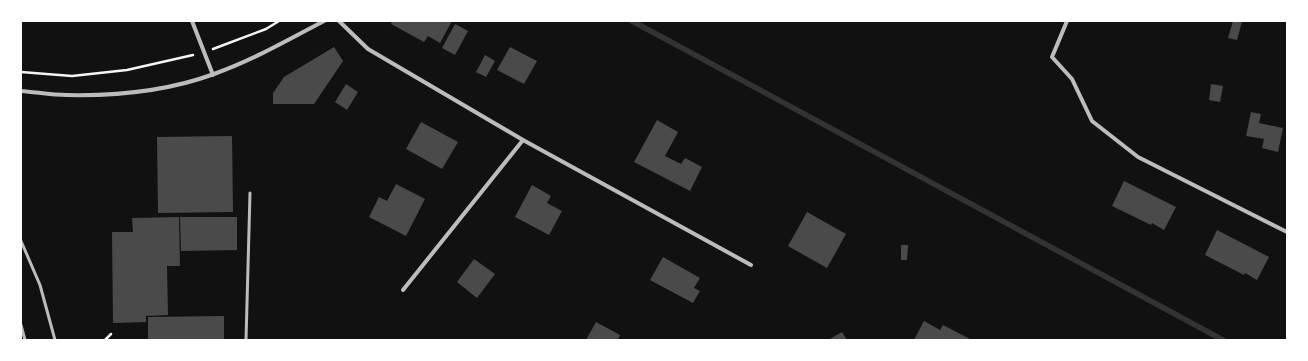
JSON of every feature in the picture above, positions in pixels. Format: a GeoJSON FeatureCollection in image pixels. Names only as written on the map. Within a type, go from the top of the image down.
{"type":"FeatureCollection","features":[{"type":"Feature","properties":{"kind":"street"},"geometry":{"type":"LineString","coordinates":[[192,21],[213,75]]}},
{"type":"Feature","properties":{"kind":"street"},"geometry":{"type":"LineString","coordinates":[[21,91],[66,95],[125,94],[171,86],[213,75],[247,61],[324,21]]}},
{"type":"Feature","properties":{"kind":"street"},"geometry":{"type":"LineString","coordinates":[[339,21],[368,49],[523,140],[751,265]]}},
{"type":"Feature","properties":{"kind":"street"},"geometry":{"type":"LineString","coordinates":[[1067,21],[1052,57],[1072,79],[1092,121],[1138,157],[1287,232]]}},
{"type":"Feature","properties":{"kind":"street"},"geometry":{"type":"LineString","coordinates":[[403,290],[523,140]]}},
{"type":"Feature","properties":{"kind":"lane"},"geometry":{"type":"LineString","coordinates":[[246,340],[250,193]]}},
{"type":"Feature","properties":{"kind":"lane"},"geometry":{"type":"LineString","coordinates":[[21,241],[40,285],[55,340]]}},
{"type":"Feature","properties":{"kind":"lane"},"geometry":{"type":"LineString","coordinates":[[21,325],[25,340]]}},
{"type":"Feature","properties":{"kind":"path"},"geometry":{"type":"LineString","coordinates":[[21,72],[72,76],[127,70],[204,52],[266,28],[279,21]]}},
{"type":"Feature","properties":{"kind":"path"},"geometry":{"type":"LineString","coordinates":[[105,340],[111,334]]}},
{"type":"Feature","properties":{"kind":"building"},"geometry":{"type":"Polygon","coordinates":[[[392,21],[452,21],[440,43],[428,36],[424,42],[391,24],[392,21]]]}},
{"type":"Feature","properties":{"kind":"building"},"geometry":{"type":"Polygon","coordinates":[[[1233,21],[1242,21],[1237,40],[1228,38],[1233,21]]]}},
{"type":"Feature","properties":{"kind":"building"},"geometry":{"type":"Polygon","coordinates":[[[455,24],[468,31],[455,55],[442,48],[455,24]]]}},
{"type":"Feature","properties":{"kind":"building"},"geometry":{"type":"Polygon","coordinates":[[[334,47],[343,61],[314,104],[273,104],[273,93],[284,77],[334,47]]]}},
{"type":"Feature","properties":{"kind":"building"},"geometry":{"type":"Polygon","coordinates":[[[510,47],[537,61],[524,84],[497,70],[510,47]]]}},
{"type":"Feature","properties":{"kind":"building"},"geometry":{"type":"Polygon","coordinates":[[[485,55],[495,61],[486,77],[476,72],[485,55]]]}},
{"type":"Feature","properties":{"kind":"building"},"geometry":{"type":"Polygon","coordinates":[[[346,84],[358,92],[347,110],[335,102],[346,84]]]}},
{"type":"Feature","properties":{"kind":"building"},"geometry":{"type":"Polygon","coordinates":[[[1211,84],[1223,86],[1220,102],[1209,100],[1211,84]]]}},
{"type":"Feature","properties":{"kind":"building"},"geometry":{"type":"Polygon","coordinates":[[[1251,112],[1261,114],[1259,123],[1283,128],[1278,152],[1262,148],[1264,139],[1246,136],[1251,112]]]}},
{"type":"Feature","properties":{"kind":"building"},"geometry":{"type":"Polygon","coordinates":[[[657,120],[678,132],[665,156],[681,164],[685,158],[702,167],[690,191],[634,162],[657,120]]]}},
{"type":"Feature","properties":{"kind":"building"},"geometry":{"type":"Polygon","coordinates":[[[421,122],[458,142],[442,169],[406,149],[421,122]]]}},
{"type":"Feature","properties":{"kind":"building"},"geometry":{"type":"Polygon","coordinates":[[[232,136],[233,212],[158,213],[157,137],[232,136]]]}},
{"type":"Feature","properties":{"kind":"building"},"geometry":{"type":"Polygon","coordinates":[[[1124,181],[1176,207],[1164,230],[1152,223],[1151,225],[1112,206],[1124,181]]]}},
{"type":"Feature","properties":{"kind":"building"},"geometry":{"type":"Polygon","coordinates":[[[396,184],[425,199],[406,236],[369,217],[379,197],[387,201],[396,184]]]}},
{"type":"Feature","properties":{"kind":"building"},"geometry":{"type":"Polygon","coordinates":[[[532,185],[551,196],[547,203],[562,211],[549,235],[515,217],[532,185]]]}},
{"type":"Feature","properties":{"kind":"building"},"geometry":{"type":"Polygon","coordinates":[[[807,212],[846,234],[827,268],[788,246],[807,212]]]}},
{"type":"Feature","properties":{"kind":"building"},"geometry":{"type":"Polygon","coordinates":[[[179,217],[180,266],[167,266],[168,315],[146,316],[146,322],[113,323],[112,232],[133,232],[132,218],[179,217]]]}},
{"type":"Feature","properties":{"kind":"building"},"geometry":{"type":"Polygon","coordinates":[[[180,217],[237,217],[237,250],[181,251],[180,217]]]}},
{"type":"Feature","properties":{"kind":"building"},"geometry":{"type":"Polygon","coordinates":[[[1217,230],[1269,257],[1257,280],[1205,255],[1217,230]]]}},
{"type":"Feature","properties":{"kind":"building"},"geometry":{"type":"Polygon","coordinates":[[[901,245],[908,245],[907,260],[901,260],[901,245]]]}},
{"type":"Feature","properties":{"kind":"building"},"geometry":{"type":"Polygon","coordinates":[[[663,257],[700,278],[694,288],[700,291],[693,303],[650,280],[663,257]]]}},
{"type":"Feature","properties":{"kind":"building"},"geometry":{"type":"Polygon","coordinates":[[[474,259],[495,274],[477,298],[457,282],[474,259]]]}},
{"type":"Feature","properties":{"kind":"building"},"geometry":{"type":"Polygon","coordinates":[[[224,316],[224,340],[148,340],[148,317],[224,316]]]}},
{"type":"Feature","properties":{"kind":"building"},"geometry":{"type":"Polygon","coordinates":[[[924,321],[940,330],[943,325],[972,340],[914,340],[924,321]]]}},
{"type":"Feature","properties":{"kind":"building"},"geometry":{"type":"Polygon","coordinates":[[[596,322],[620,335],[618,340],[586,340],[596,322]]]}},
{"type":"Feature","properties":{"kind":"building"},"geometry":{"type":"Polygon","coordinates":[[[842,332],[847,340],[828,340],[842,332]]]}},
{"type":"Feature","properties":{"kind":"waterway"},"geometry":{"type":"LineString","coordinates":[[632,21],[1223,340]]}}]}
